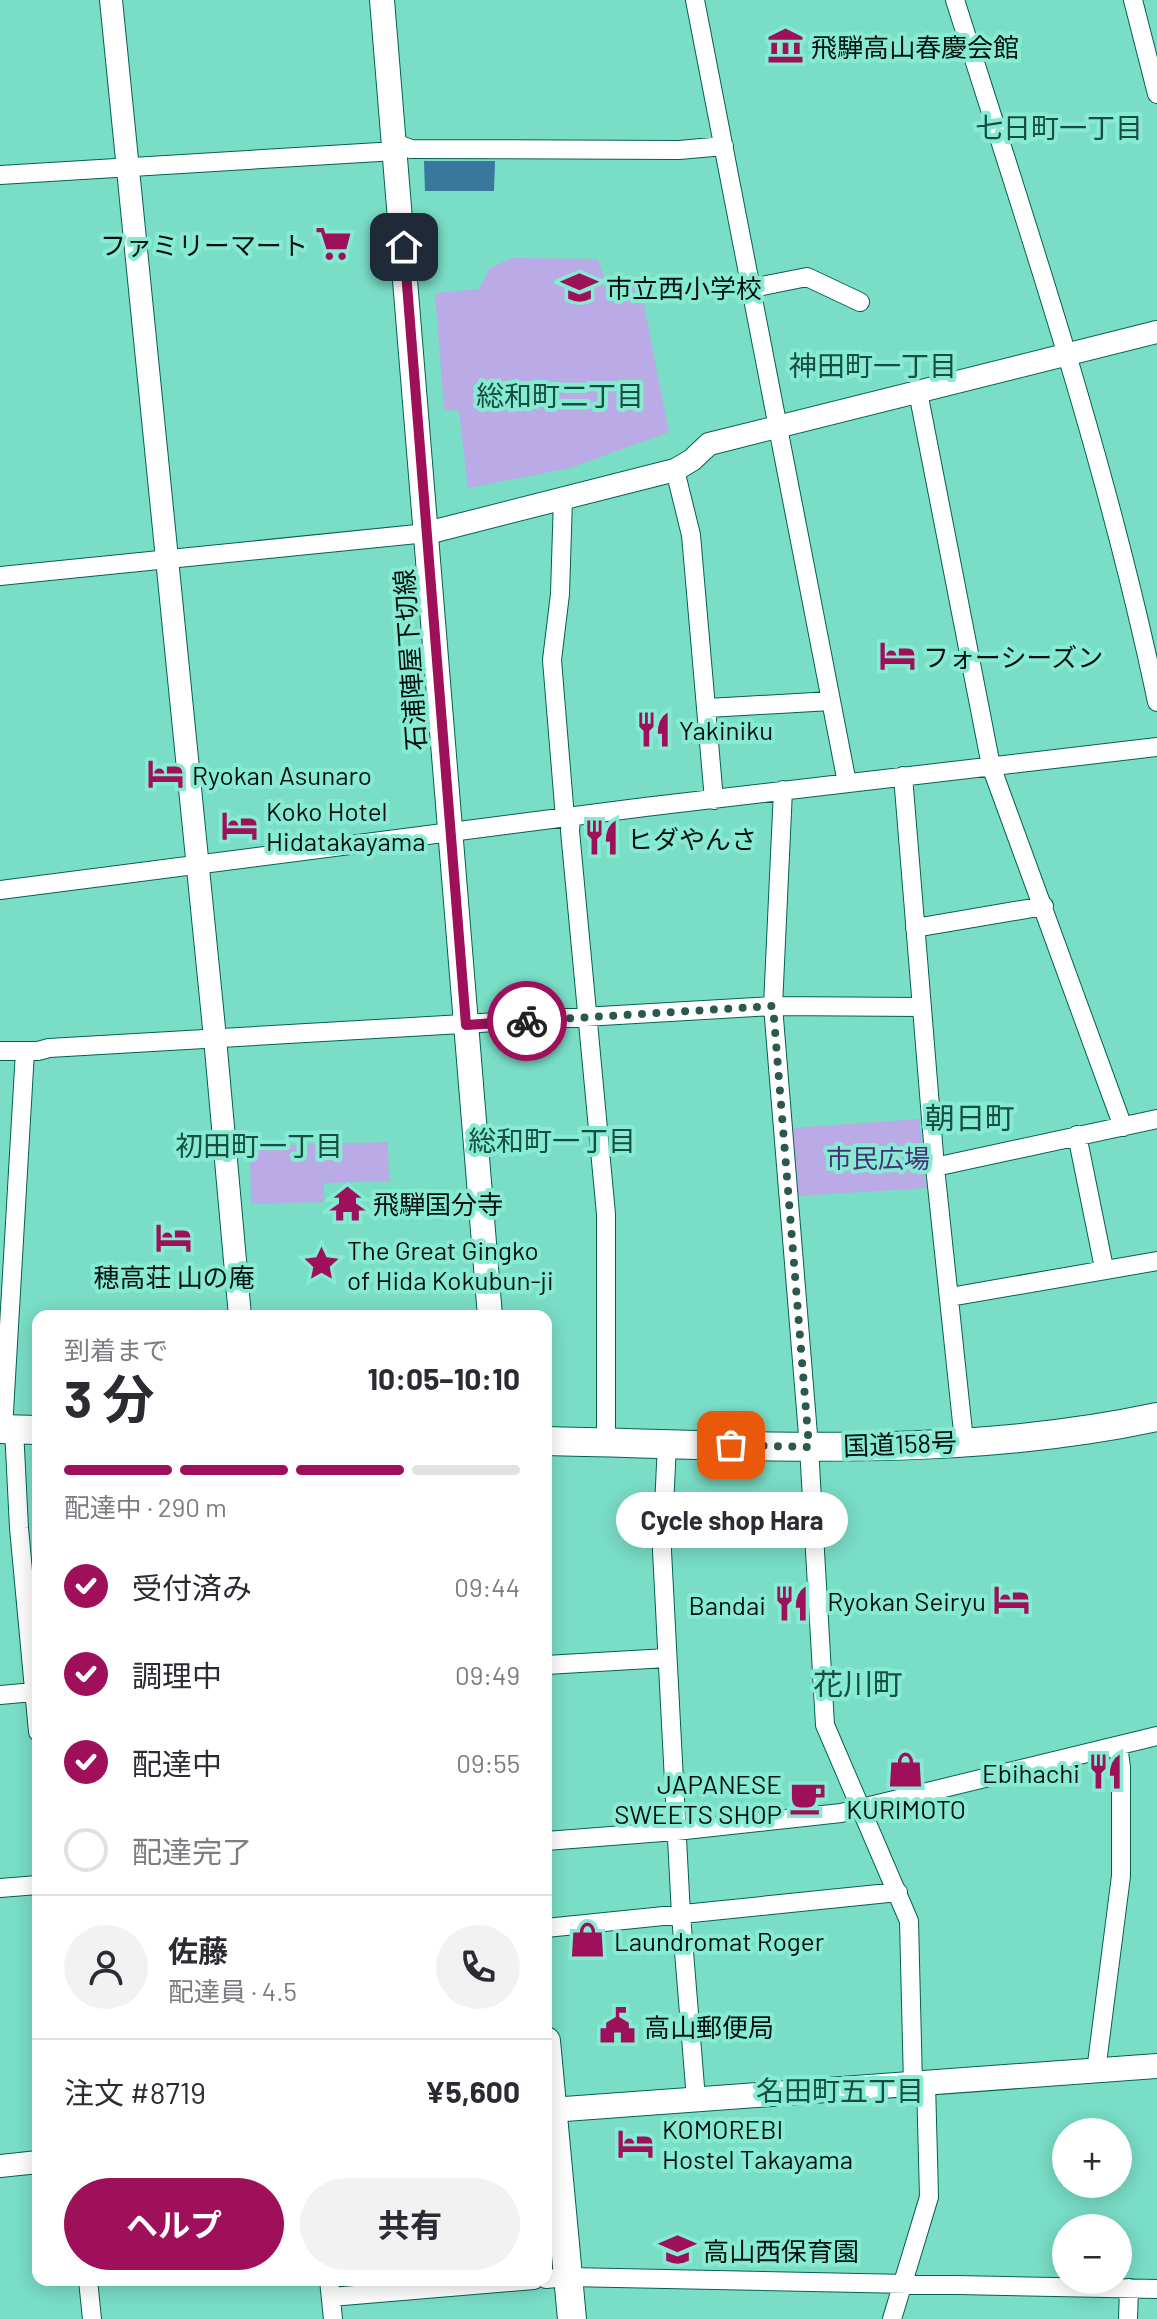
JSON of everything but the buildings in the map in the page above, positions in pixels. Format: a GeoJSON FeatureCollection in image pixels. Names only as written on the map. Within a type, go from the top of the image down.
{"type":"FeatureCollection","features":[{"type":"Feature","properties":{"kind":"highway","name":"国道158号"},"geometry":{"type":"LineString","coordinates":[[552,1441],[809,1447],[964,1441],[1055,1434],[1157,1417]]}},
{"type":"Feature","properties":{"kind":"highway"},"geometry":{"type":"LineString","coordinates":[[552,2174],[557,2278],[572,2319]]}},
{"type":"Feature","properties":{"kind":"main road","name":"石浦陣屋下切線"},"geometry":{"type":"LineString","coordinates":[[382,0],[490,1310]]}},
{"type":"Feature","properties":{"kind":"main road"},"geometry":{"type":"LineString","coordinates":[[552,2111],[1157,2066]]}},
{"type":"Feature","properties":{"kind":"street"},"geometry":{"type":"LineString","coordinates":[[111,0],[239,1310]]}},
{"type":"Feature","properties":{"kind":"street"},"geometry":{"type":"LineString","coordinates":[[695,0],[847,783]]}},
{"type":"Feature","properties":{"kind":"street"},"geometry":{"type":"LineString","coordinates":[[955,0],[1069,354],[1157,702]]}},
{"type":"Feature","properties":{"kind":"street"},"geometry":{"type":"LineString","coordinates":[[1133,0],[1157,94]]}},
{"type":"Feature","properties":{"kind":"street"},"geometry":{"type":"LineString","coordinates":[[0,175],[396,147],[679,150],[724,146]]}},
{"type":"Feature","properties":{"kind":"street"},"geometry":{"type":"LineString","coordinates":[[752,288],[807,277],[860,302]]}},
{"type":"Feature","properties":{"kind":"street"},"geometry":{"type":"LineString","coordinates":[[0,576],[427,533],[675,470],[709,444],[778,425],[1157,332]]}},
{"type":"Feature","properties":{"kind":"street"},"geometry":{"type":"LineString","coordinates":[[918,392],[991,766],[1123,1127]]}},
{"type":"Feature","properties":{"kind":"street"},"geometry":{"type":"LineString","coordinates":[[675,470],[691,535],[714,800]]}},
{"type":"Feature","properties":{"kind":"street"},"geometry":{"type":"LineString","coordinates":[[563,498],[560,594],[552,660],[606,1214],[606,1442]]}},
{"type":"Feature","properties":{"kind":"street"},"geometry":{"type":"LineString","coordinates":[[708,708],[831,701]]}},
{"type":"Feature","properties":{"kind":"street"},"geometry":{"type":"LineString","coordinates":[[0,890],[783,790],[1157,747]]}},
{"type":"Feature","properties":{"kind":"street"},"geometry":{"type":"LineString","coordinates":[[903,776],[935,1167],[964,1441]]}},
{"type":"Feature","properties":{"kind":"street"},"geometry":{"type":"LineString","coordinates":[[783,790],[773,1006],[809,1447],[825,1725],[909,1921],[929,2197],[892,2319]]}},
{"type":"Feature","properties":{"kind":"street"},"geometry":{"type":"LineString","coordinates":[[915,928],[1044,906]]}},
{"type":"Feature","properties":{"kind":"street"},"geometry":{"type":"LineString","coordinates":[[0,1051],[773,1006],[922,1007]]}},
{"type":"Feature","properties":{"kind":"street"},"geometry":{"type":"LineString","coordinates":[[25,1051],[14,1429],[19,1528],[32,1659]]}},
{"type":"Feature","properties":{"kind":"street"},"geometry":{"type":"LineString","coordinates":[[935,1167],[1157,1119]]}},
{"type":"Feature","properties":{"kind":"street"},"geometry":{"type":"LineString","coordinates":[[1077,1135],[1104,1268]]}},
{"type":"Feature","properties":{"kind":"street"},"geometry":{"type":"LineString","coordinates":[[950,1297],[1157,1261]]}},
{"type":"Feature","properties":{"kind":"street"},"geometry":{"type":"LineString","coordinates":[[667,1443],[662,1551],[681,1915],[696,2099]]}},
{"type":"Feature","properties":{"kind":"street"},"geometry":{"type":"LineString","coordinates":[[552,1665],[667,1658]]}},
{"type":"Feature","properties":{"kind":"street"},"geometry":{"type":"LineString","coordinates":[[0,1695],[32,1690]]}},
{"type":"Feature","properties":{"kind":"street"},"geometry":{"type":"LineString","coordinates":[[552,1841],[841,1813],[1157,1736]]}},
{"type":"Feature","properties":{"kind":"street"},"geometry":{"type":"LineString","coordinates":[[1096,2071],[1121,1876],[1121,1767],[1118,1746]]}},
{"type":"Feature","properties":{"kind":"street"},"geometry":{"type":"LineString","coordinates":[[0,1888],[32,1885]]}},
{"type":"Feature","properties":{"kind":"street"},"geometry":{"type":"LineString","coordinates":[[552,1927],[898,1892]]}},
{"type":"Feature","properties":{"kind":"street"},"geometry":{"type":"LineString","coordinates":[[0,2166],[32,2163]]}},
{"type":"Feature","properties":{"kind":"street"},"geometry":{"type":"LineString","coordinates":[[557,2278],[1052,2286]]}},
{"type":"Feature","properties":{"kind":"street"},"geometry":{"type":"LineString","coordinates":[[89,2286],[92,2319]]}},
{"type":"Feature","properties":{"kind":"street"},"geometry":{"type":"LineString","coordinates":[[333,2319],[330,2288],[381,2286]]}},
{"type":"Feature","properties":{"kind":"street"},"geometry":{"type":"LineString","coordinates":[[1132,2288],[1157,2289]]}},
{"type":"Feature","properties":{"kind":"street"},"geometry":{"type":"LineString","coordinates":[[1128,2319],[1129,2294]]}},
{"type":"Feature","properties":{"kind":"green space"},"geometry":{"type":"Polygon","coordinates":[[[512,258],[598,259],[607,287],[639,280],[669,432],[570,468],[468,488],[459,411],[444,409],[435,293],[479,289],[490,268],[512,258]]]}},
{"type":"Feature","properties":{"kind":"green space","name":"市民広場"},"geometry":{"type":"Polygon","coordinates":[[[919,1119],[927,1188],[798,1196],[792,1128],[919,1119]]]}},
{"type":"Feature","properties":{"kind":"green space"},"geometry":{"type":"Polygon","coordinates":[[[388,1142],[389,1181],[324,1183],[324,1202],[251,1204],[250,1146],[388,1142]]]}},
{"type":"Feature","properties":{"kind":"water"},"geometry":{"type":"Polygon","coordinates":[[[424,161],[495,161],[494,191],[425,191],[424,161]]]}},
{"type":"Feature","properties":{"kind":"way so far"},"geometry":{"type":"LineString","coordinates":[[527,1021],[773,1006],[809,1447],[731,1445]]}},
{"type":"Feature","properties":{"kind":"place","name":"飛騨高山春慶会館"},"geometry":{"type":"Point","coordinates":[785,46]}},
{"type":"Feature","properties":{"kind":"place","name":"ファミリーマート"},"geometry":{"type":"Point","coordinates":[334,244]}},
{"type":"Feature","properties":{"kind":"place","name":"市立西小学校"},"geometry":{"type":"Point","coordinates":[580,287]}},
{"type":"Feature","properties":{"kind":"place","name":"フォーシーズン"},"geometry":{"type":"Point","coordinates":[897,656]}},
{"type":"Feature","properties":{"kind":"place","name":"Yakiniku"},"geometry":{"type":"Point","coordinates":[653,729]}},
{"type":"Feature","properties":{"kind":"place","name":"Ryokan Asunaro"},"geometry":{"type":"Point","coordinates":[166,774]}},
{"type":"Feature","properties":{"kind":"place","name":"Koko Hotel Hidatakayama"},"geometry":{"type":"Point","coordinates":[240,825]}},
{"type":"Feature","properties":{"kind":"place","name":"ヒダやんさ"},"geometry":{"type":"Point","coordinates":[601,838]}},
{"type":"Feature","properties":{"kind":"place","name":"飛騨国分寺"},"geometry":{"type":"Point","coordinates":[347,1203]}},
{"type":"Feature","properties":{"kind":"place","name":"穂高荘 山の庵"},"geometry":{"type":"Point","coordinates":[174,1237]}},
{"type":"Feature","properties":{"kind":"place","name":"The Great Gingko of Hida Kokubun-ji"},"geometry":{"type":"Point","coordinates":[321,1264]}},
{"type":"Feature","properties":{"kind":"place","name":"Cycle shop Hara"},"geometry":{"type":"Point","coordinates":[731,1445]}},
{"type":"Feature","properties":{"kind":"place","name":"Ryokan Seiryu"},"geometry":{"type":"Point","coordinates":[1012,1600]}},
{"type":"Feature","properties":{"kind":"place","name":"Bandai"},"geometry":{"type":"Point","coordinates":[792,1604]}},
{"type":"Feature","properties":{"kind":"place","name":"KURIMOTO"},"geometry":{"type":"Point","coordinates":[906,1769]}},
{"type":"Feature","properties":{"kind":"place","name":"Ebihachi"},"geometry":{"type":"Point","coordinates":[1106,1772]}},
{"type":"Feature","properties":{"kind":"place","name":"JAPANESE SWEETS SHOP"},"geometry":{"type":"Point","coordinates":[808,1798]}},
{"type":"Feature","properties":{"kind":"place","name":"Laundromat Roger"},"geometry":{"type":"Point","coordinates":[588,1940]}},
{"type":"Feature","properties":{"kind":"place","name":"高山郵便局"},"geometry":{"type":"Point","coordinates":[618,2026]}},
{"type":"Feature","properties":{"kind":"place","name":"KOMOREBI Hostel Takayama"},"geometry":{"type":"Point","coordinates":[636,2143]}},
{"type":"Feature","properties":{"kind":"place","name":"高山西保育園"},"geometry":{"type":"Point","coordinates":[677,2250]}},
{"type":"Feature","properties":{"kind":"district","name":"七日町一丁目"},"geometry":{"type":"Point","coordinates":[1059,127]}},
{"type":"Feature","properties":{"kind":"district","name":"神田町一丁目"},"geometry":{"type":"Point","coordinates":[873,365]}},
{"type":"Feature","properties":{"kind":"district","name":"総和町二丁目"},"geometry":{"type":"Point","coordinates":[560,395]}},
{"type":"Feature","properties":{"kind":"district","name":"朝日町"},"geometry":{"type":"Point","coordinates":[970,1117]}},
{"type":"Feature","properties":{"kind":"district","name":"総和町一丁目"},"geometry":{"type":"Point","coordinates":[552,1140]}},
{"type":"Feature","properties":{"kind":"district","name":"初田町一丁目"},"geometry":{"type":"Point","coordinates":[259,1145]}},
{"type":"Feature","properties":{"kind":"district","name":"花川町"},"geometry":{"type":"Point","coordinates":[858,1683]}},
{"type":"Feature","properties":{"kind":"district","name":"名田町五丁目"},"geometry":{"type":"Point","coordinates":[840,2090]}},
{"type":"Feature","properties":{"kind":"route"},"geometry":{"type":"LineString","coordinates":[[404,247],[466,1025],[527,1021]]}}]}
